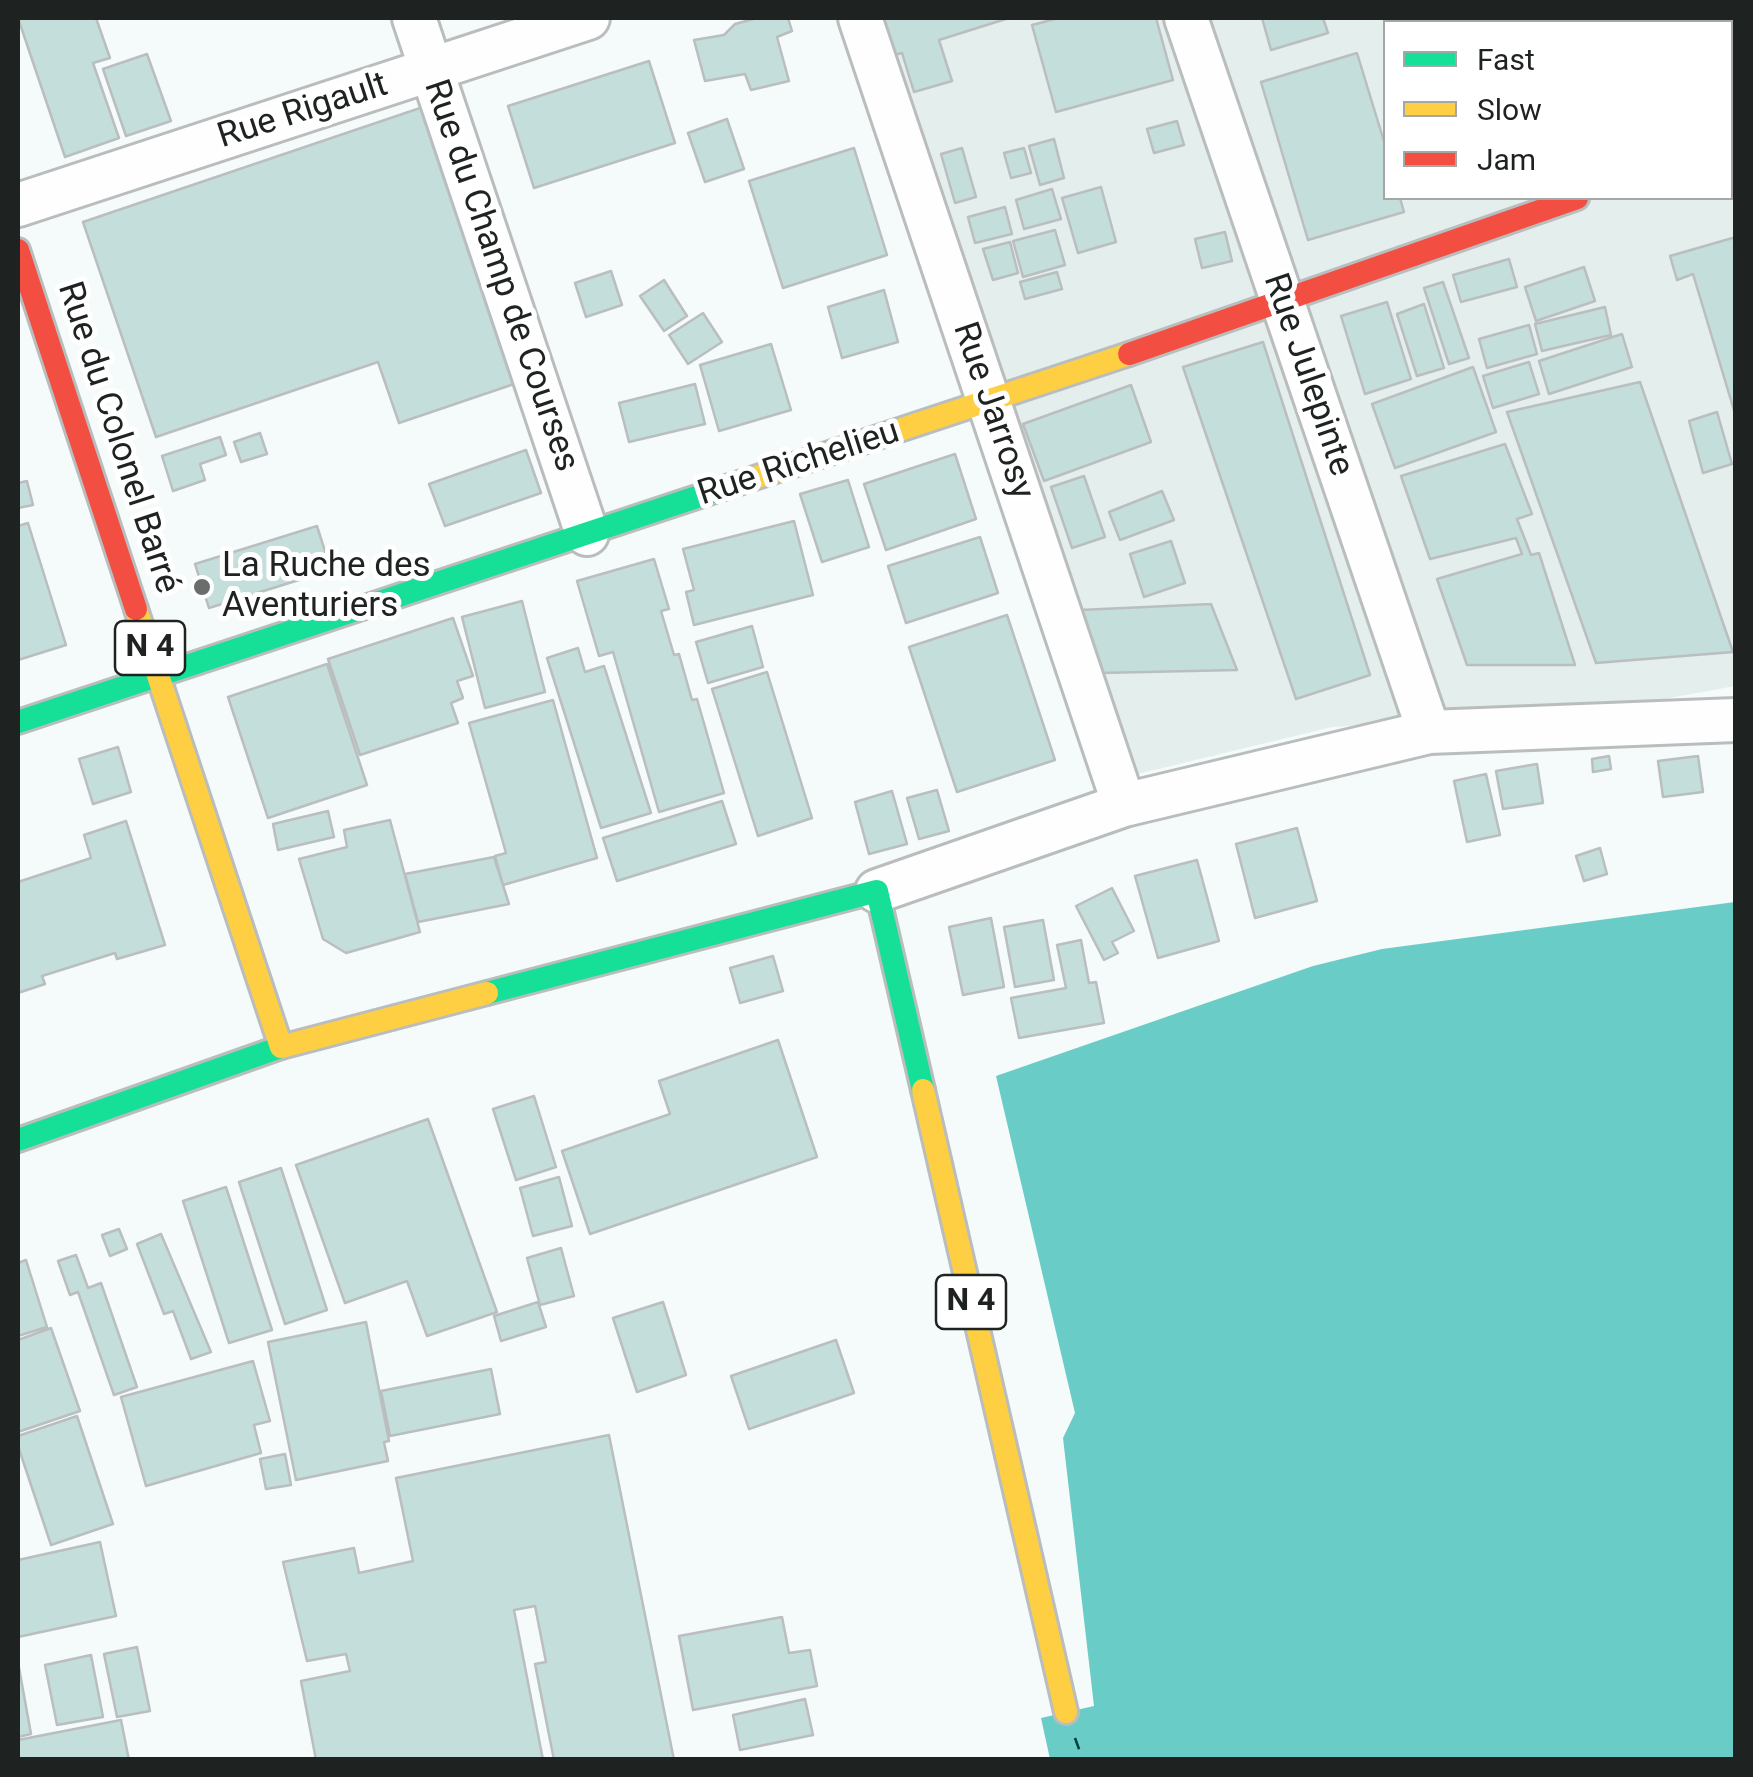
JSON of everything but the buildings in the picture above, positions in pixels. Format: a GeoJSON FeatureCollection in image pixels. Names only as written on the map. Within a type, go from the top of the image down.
{"type":"FeatureCollection","features":[{"type":"Feature","properties":{"kind":"main road","name":"Rue Richelieu"},"geometry":{"type":"LineString","coordinates":[[18,722],[989,402],[1570,200]]}},
{"type":"Feature","properties":{"kind":"main road","name":"Rue du Colonel Barré"},"geometry":{"type":"LineString","coordinates":[[18,250],[281,1047]]}},
{"type":"Feature","properties":{"kind":"main road"},"geometry":{"type":"LineString","coordinates":[[18,1140],[281,1047],[877,891]]}},
{"type":"Feature","properties":{"kind":"main road","name":"N 4"},"geometry":{"type":"LineString","coordinates":[[877,891],[1066,1712]]}},
{"type":"Feature","properties":{"kind":"street","name":"Rue du Champ de Courses"},"geometry":{"type":"LineString","coordinates":[[414,18],[587,534]]}},
{"type":"Feature","properties":{"kind":"street","name":"Rue Rigault"},"geometry":{"type":"LineString","coordinates":[[18,205],[588,18]]}},
{"type":"Feature","properties":{"kind":"street","name":"Rue Jarrosy"},"geometry":{"type":"LineString","coordinates":[[860,18],[1124,806]]}},
{"type":"Feature","properties":{"kind":"street","name":"Rue Julepinte"},"geometry":{"type":"LineString","coordinates":[[1186,18],[1429,732]]}},
{"type":"Feature","properties":{"kind":"street"},"geometry":{"type":"LineString","coordinates":[[877,891],[1124,806],[1429,732],[1736,720]]}},
{"type":"Feature","properties":{"kind":"shaded area"},"geometry":{"type":"Polygon","coordinates":[[[839,18],[1735,18],[1735,686],[1598,711],[1332,727],[1125,777],[994,460],[839,18]]]}},
{"type":"Feature","properties":{"kind":"water"},"geometry":{"type":"Polygon","coordinates":[[[1735,902],[1735,1759],[1050,1759],[1041,1718],[1094,1706],[1063,1438],[1075,1413],[996,1076],[1313,966],[1382,949],[1735,902]]]}},
{"type":"Feature","properties":{"kind":"ferry route"},"geometry":{"type":"LineString","coordinates":[[1075,1738],[1083,1760]]}},
{"type":"Feature","properties":{"kind":"traffic: fast"},"geometry":{"type":"LineString","coordinates":[[18,722],[730,486]]}},
{"type":"Feature","properties":{"kind":"traffic: fast"},"geometry":{"type":"LineString","coordinates":[[487,993],[877,891],[923,1090]]}},
{"type":"Feature","properties":{"kind":"traffic: fast"},"geometry":{"type":"LineString","coordinates":[[18,1140],[281,1047]]}},
{"type":"Feature","properties":{"kind":"traffic: slow"},"geometry":{"type":"LineString","coordinates":[[730,486],[1129,354]]}},
{"type":"Feature","properties":{"kind":"traffic: slow"},"geometry":{"type":"LineString","coordinates":[[136,609],[281,1047],[487,993]]}},
{"type":"Feature","properties":{"kind":"traffic: slow"},"geometry":{"type":"LineString","coordinates":[[923,1090],[1066,1712]]}},
{"type":"Feature","properties":{"kind":"traffic: jam"},"geometry":{"type":"LineString","coordinates":[[1129,354],[1571,200]]}},
{"type":"Feature","properties":{"kind":"traffic: jam"},"geometry":{"type":"LineString","coordinates":[[18,250],[136,609]]}},
{"type":"Feature","properties":{"kind":"place","name":"La Ruche des Aventuriers"},"geometry":{"type":"Point","coordinates":[202,587]}}]}
